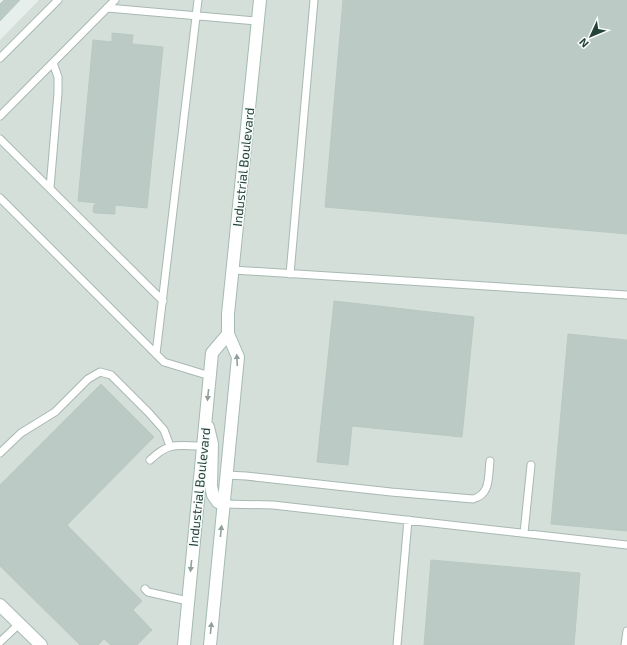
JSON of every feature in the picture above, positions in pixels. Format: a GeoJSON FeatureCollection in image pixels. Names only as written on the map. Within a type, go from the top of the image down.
{"type":"FeatureCollection","features":[{"type":"Feature","properties":{"kind":"main road","name":"Industrial Boulevard"},"geometry":{"type":"LineString","coordinates":[[210,645],[238,357],[228,334],[228,314],[260,0]]}},
{"type":"Feature","properties":{"kind":"main road","name":"Industrial Boulevard"},"geometry":{"type":"LineString","coordinates":[[184,645],[212,353],[228,334]]}},
{"type":"Feature","properties":{"kind":"main road"},"geometry":{"type":"LineString","coordinates":[[206,420],[212,444],[212,495],[218,502],[223,504]]}},
{"type":"Feature","properties":{"kind":"main road"},"geometry":{"type":"LineString","coordinates":[[0,606],[41,645]]}},
{"type":"Feature","properties":{"kind":"lane"},"geometry":{"type":"LineString","coordinates":[[0,58],[58,0]]}},
{"type":"Feature","properties":{"kind":"lane"},"geometry":{"type":"LineString","coordinates":[[0,116],[116,0]]}},
{"type":"Feature","properties":{"kind":"lane"},"geometry":{"type":"LineString","coordinates":[[156,354],[198,0]]}},
{"type":"Feature","properties":{"kind":"lane"},"geometry":{"type":"LineString","coordinates":[[290,274],[314,0]]}},
{"type":"Feature","properties":{"kind":"lane"},"geometry":{"type":"LineString","coordinates":[[107,8],[257,21]]}},
{"type":"Feature","properties":{"kind":"lane"},"geometry":{"type":"LineString","coordinates":[[50,188],[58,93],[58,78],[53,62]]}},
{"type":"Feature","properties":{"kind":"lane"},"geometry":{"type":"LineString","coordinates":[[0,139],[163,301]]}},
{"type":"Feature","properties":{"kind":"lane"},"geometry":{"type":"LineString","coordinates":[[0,198],[168,365],[210,376]]}},
{"type":"Feature","properties":{"kind":"lane"},"geometry":{"type":"LineString","coordinates":[[233,270],[627,296]]}},
{"type":"Feature","properties":{"kind":"lane"},"geometry":{"type":"LineString","coordinates":[[0,454],[21,433],[54,412],[88,380],[100,372],[111,375],[149,413],[164,430],[170,446]]}},
{"type":"Feature","properties":{"kind":"lane"},"geometry":{"type":"LineString","coordinates":[[150,460],[160,451],[170,446],[203,446]]}},
{"type":"Feature","properties":{"kind":"lane"},"geometry":{"type":"LineString","coordinates":[[226,475],[473,499],[480,497],[487,488],[490,461]]}},
{"type":"Feature","properties":{"kind":"lane"},"geometry":{"type":"LineString","coordinates":[[524,534],[531,465]]}},
{"type":"Feature","properties":{"kind":"lane"},"geometry":{"type":"LineString","coordinates":[[223,504],[273,505],[627,545]]}},
{"type":"Feature","properties":{"kind":"lane"},"geometry":{"type":"LineString","coordinates":[[397,645],[408,520]]}},
{"type":"Feature","properties":{"kind":"lane"},"geometry":{"type":"LineString","coordinates":[[145,589],[148,592],[188,601]]}},
{"type":"Feature","properties":{"kind":"lane"},"geometry":{"type":"LineString","coordinates":[[0,642],[19,624]]}},
{"type":"Feature","properties":{"kind":"lane"},"geometry":{"type":"LineString","coordinates":[[625,645],[627,631]]}},
{"type":"Feature","properties":{"kind":"shaded area"},"geometry":{"type":"Polygon","coordinates":[[[39,0],[627,0],[627,645],[0,645],[0,40],[39,0]]]}},
{"type":"Feature","properties":{"kind":"building"},"geometry":{"type":"Polygon","coordinates":[[[4,0],[20,0],[0,21],[0,4],[4,0]]]}},
{"type":"Feature","properties":{"kind":"building"},"geometry":{"type":"Polygon","coordinates":[[[343,0],[627,0],[627,234],[325,207],[343,0]]]}},
{"type":"Feature","properties":{"kind":"building"},"geometry":{"type":"Polygon","coordinates":[[[112,33],[133,35],[132,44],[163,47],[147,208],[115,205],[115,214],[95,213],[93,212],[94,205],[96,203],[78,201],[93,40],[112,42],[112,33]]]}},
{"type":"Feature","properties":{"kind":"building"},"geometry":{"type":"Polygon","coordinates":[[[334,301],[474,317],[462,437],[352,426],[348,465],[317,462],[334,301]]]}},
{"type":"Feature","properties":{"kind":"building"},"geometry":{"type":"Polygon","coordinates":[[[568,334],[627,340],[627,531],[551,524],[568,334]]]}},
{"type":"Feature","properties":{"kind":"building"},"geometry":{"type":"Polygon","coordinates":[[[101,384],[154,437],[67,525],[142,601],[133,610],[152,630],[137,645],[111,645],[104,639],[98,645],[80,645],[0,566],[0,485],[101,384]]]}},
{"type":"Feature","properties":{"kind":"building"},"geometry":{"type":"Polygon","coordinates":[[[431,560],[580,573],[574,645],[424,645],[431,560]]]}}]}
